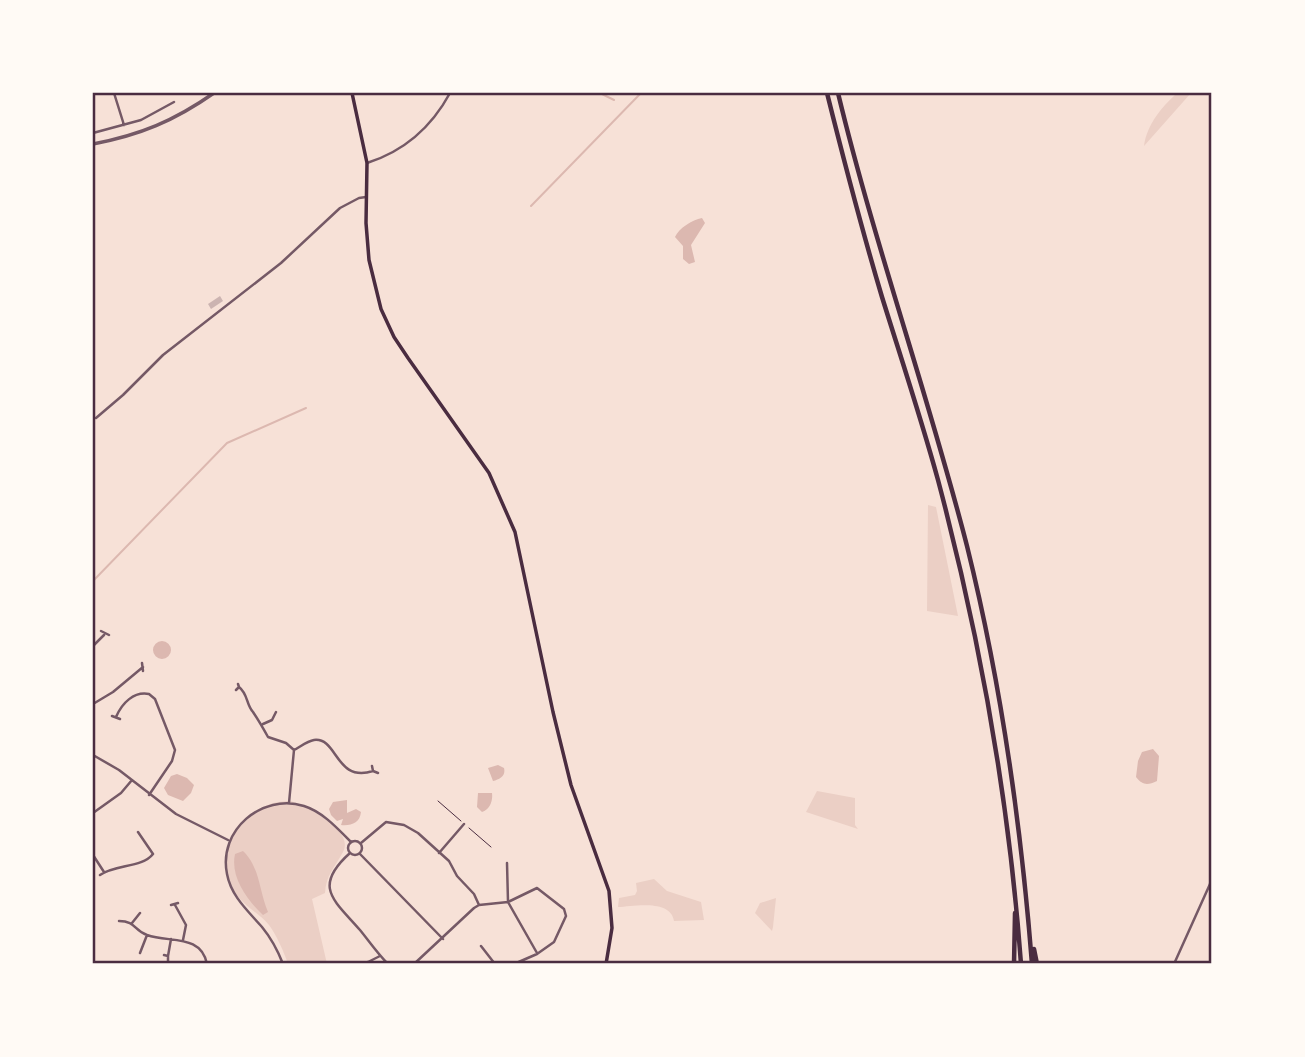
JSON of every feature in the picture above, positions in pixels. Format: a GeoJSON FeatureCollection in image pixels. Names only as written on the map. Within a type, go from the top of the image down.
{"type":"FeatureCollection","features":[{"type":"Feature","properties":{"kind":"highway"},"geometry":{"type":"LineString","coordinates":[[827,93],[859,219],[922,424],[957,552],[989,709],[1016,897],[1021,964]]}},
{"type":"Feature","properties":{"kind":"highway"},"geometry":{"type":"LineString","coordinates":[[838,93],[869,214],[946,470],[979,597],[1005,730],[1035,964]]}},
{"type":"Feature","properties":{"kind":"highway"},"geometry":{"type":"LineString","coordinates":[[1014,964],[1016,897]]}},
{"type":"Feature","properties":{"kind":"main road"},"geometry":{"type":"LineString","coordinates":[[352,93],[367,163],[369,260],[377,298],[386,321],[408,358],[489,474],[515,532],[552,712],[571,785],[609,891],[612,928],[606,964]]}},
{"type":"Feature","properties":{"kind":"street"},"geometry":{"type":"LineString","coordinates":[[114,93],[124,125]]}},
{"type":"Feature","properties":{"kind":"street"},"geometry":{"type":"LineString","coordinates":[[93,145],[153,128],[192,109],[214,93]]}},
{"type":"Feature","properties":{"kind":"street"},"geometry":{"type":"LineString","coordinates":[[367,163],[395,151],[418,136],[435,118],[450,93]]}},
{"type":"Feature","properties":{"kind":"street"},"geometry":{"type":"LineString","coordinates":[[93,133],[141,120],[174,102]]}},
{"type":"Feature","properties":{"kind":"street"},"geometry":{"type":"LineString","coordinates":[[96,418],[163,355],[281,263],[340,208],[348,202],[366,197]]}},
{"type":"Feature","properties":{"kind":"street"},"geometry":{"type":"LineString","coordinates":[[93,646],[105,634]]}},
{"type":"Feature","properties":{"kind":"street"},"geometry":{"type":"LineString","coordinates":[[93,704],[113,692],[143,667]]}},
{"type":"Feature","properties":{"kind":"street"},"geometry":{"type":"LineString","coordinates":[[238,687],[246,694],[251,709],[263,724],[268,737],[286,743],[294,750]]}},
{"type":"Feature","properties":{"kind":"street"},"geometry":{"type":"LineString","coordinates":[[116,717],[122,706],[139,693],[149,694],[155,699],[175,750],[172,761],[149,795]]}},
{"type":"Feature","properties":{"kind":"street"},"geometry":{"type":"LineString","coordinates":[[263,724],[272,720],[276,712]]}},
{"type":"Feature","properties":{"kind":"street"},"geometry":{"type":"LineString","coordinates":[[294,750],[310,741],[320,740],[330,746],[338,760],[347,768],[378,773]]}},
{"type":"Feature","properties":{"kind":"street"},"geometry":{"type":"LineString","coordinates":[[289,803],[294,750]]}},
{"type":"Feature","properties":{"kind":"street"},"geometry":{"type":"LineString","coordinates":[[93,755],[109,763],[181,817],[229,841]]}},
{"type":"Feature","properties":{"kind":"street"},"geometry":{"type":"LineString","coordinates":[[372,766],[373,771]]}},
{"type":"Feature","properties":{"kind":"street"},"geometry":{"type":"LineString","coordinates":[[93,813],[121,793],[132,780]]}},
{"type":"Feature","properties":{"kind":"street"},"geometry":{"type":"LineString","coordinates":[[283,964],[270,938],[230,886],[226,866],[229,841],[243,820],[255,811],[269,805],[289,803],[315,811],[351,842],[361,843]]}},
{"type":"Feature","properties":{"kind":"street"},"geometry":{"type":"LineString","coordinates":[[361,843],[386,822],[404,825],[418,833],[449,862],[457,876],[474,894],[479,905]]}},
{"type":"Feature","properties":{"kind":"street"},"geometry":{"type":"LineString","coordinates":[[439,853],[464,824]]}},
{"type":"Feature","properties":{"kind":"street"},"geometry":{"type":"LineString","coordinates":[[138,831],[153,854],[161,855]]}},
{"type":"Feature","properties":{"kind":"street"},"geometry":{"type":"LineString","coordinates":[[350,853],[348,849],[351,842]]}},
{"type":"Feature","properties":{"kind":"street"},"geometry":{"type":"LineString","coordinates":[[350,853],[360,853],[363,848],[361,843]]}},
{"type":"Feature","properties":{"kind":"street"},"geometry":{"type":"LineString","coordinates":[[350,853],[332,872],[331,895],[338,907],[388,964]]}},
{"type":"Feature","properties":{"kind":"street"},"geometry":{"type":"LineString","coordinates":[[360,853],[443,939]]}},
{"type":"Feature","properties":{"kind":"street"},"geometry":{"type":"LineString","coordinates":[[93,855],[102,873],[149,859],[153,854]]}},
{"type":"Feature","properties":{"kind":"street"},"geometry":{"type":"LineString","coordinates":[[507,863],[508,902],[537,954]]}},
{"type":"Feature","properties":{"kind":"street"},"geometry":{"type":"LineString","coordinates":[[509,868],[517,869]]}},
{"type":"Feature","properties":{"kind":"street"},"geometry":{"type":"LineString","coordinates":[[1174,964],[1210,884],[1212,872]]}},
{"type":"Feature","properties":{"kind":"street"},"geometry":{"type":"LineString","coordinates":[[414,964],[479,905],[508,902],[537,888],[564,909],[566,916],[554,942],[537,954],[514,964]]}},
{"type":"Feature","properties":{"kind":"street"},"geometry":{"type":"LineString","coordinates":[[175,904],[186,925],[183,940]]}},
{"type":"Feature","properties":{"kind":"street"},"geometry":{"type":"LineString","coordinates":[[132,923],[139,913]]}},
{"type":"Feature","properties":{"kind":"street"},"geometry":{"type":"LineString","coordinates":[[119,921],[132,923],[147,935],[183,940],[201,950],[207,964],[223,964]]}},
{"type":"Feature","properties":{"kind":"street"},"geometry":{"type":"LineString","coordinates":[[140,953],[147,935]]}},
{"type":"Feature","properties":{"kind":"street"},"geometry":{"type":"LineString","coordinates":[[167,957],[172,939]]}},
{"type":"Feature","properties":{"kind":"street"},"geometry":{"type":"LineString","coordinates":[[481,946],[495,964]]}},
{"type":"Feature","properties":{"kind":"street"},"geometry":{"type":"LineString","coordinates":[[359,964],[380,956]]}},
{"type":"Feature","properties":{"kind":"shaded area"},"geometry":{"type":"Polygon","coordinates":[[[1177,93],[1191,93],[1144,146],[1148,130],[1156,116],[1177,93]]]}},
{"type":"Feature","properties":{"kind":"shaded area"},"geometry":{"type":"Polygon","coordinates":[[[702,218],[705,223],[691,245],[695,262],[689,264],[683,259],[683,246],[675,237],[686,225],[702,218]]]}},
{"type":"Feature","properties":{"kind":"shaded area"},"geometry":{"type":"Polygon","coordinates":[[[928,505],[936,507],[958,616],[927,611],[928,505]]]}},
{"type":"Feature","properties":{"kind":"shaded area"},"geometry":{"type":"Polygon","coordinates":[[[158,641],[166,641],[171,650],[169,657],[158,659],[153,654],[153,646],[158,641]]]}},
{"type":"Feature","properties":{"kind":"shaded area"},"geometry":{"type":"Polygon","coordinates":[[[1153,749],[1159,756],[1157,781],[1146,784],[1136,777],[1138,761],[1142,752],[1153,749]]]}},
{"type":"Feature","properties":{"kind":"shaded area"},"geometry":{"type":"Polygon","coordinates":[[[498,765],[504,768],[504,773],[493,781],[488,768],[498,765]]]}},
{"type":"Feature","properties":{"kind":"shaded area"},"geometry":{"type":"Polygon","coordinates":[[[177,774],[194,785],[183,801],[168,795],[164,788],[171,776],[177,774]]]}},
{"type":"Feature","properties":{"kind":"shaded area"},"geometry":{"type":"Polygon","coordinates":[[[817,791],[855,798],[855,825],[858,829],[806,812],[817,791]]]}},
{"type":"Feature","properties":{"kind":"shaded area"},"geometry":{"type":"Polygon","coordinates":[[[478,793],[492,793],[490,804],[482,812],[477,807],[478,793]]]}},
{"type":"Feature","properties":{"kind":"shaded area"},"geometry":{"type":"Polygon","coordinates":[[[347,800],[347,813],[356,809],[361,812],[354,823],[341,825],[343,819],[337,821],[329,809],[333,802],[347,800]]]}},
{"type":"Feature","properties":{"kind":"shaded area"},"geometry":{"type":"Polygon","coordinates":[[[291,801],[327,820],[342,836],[345,844],[329,876],[325,893],[312,899],[327,964],[288,964],[272,929],[237,896],[227,874],[229,845],[243,821],[265,806],[291,801]]]}},
{"type":"Feature","properties":{"kind":"shaded area"},"geometry":{"type":"Polygon","coordinates":[[[243,851],[253,864],[268,912],[263,915],[251,902],[237,879],[235,854],[243,851]]]}},
{"type":"Feature","properties":{"kind":"shaded area"},"geometry":{"type":"Polygon","coordinates":[[[654,879],[667,891],[701,902],[704,920],[674,921],[666,909],[651,905],[618,907],[619,898],[635,895],[636,883],[654,879]]]}},
{"type":"Feature","properties":{"kind":"shaded area"},"geometry":{"type":"Polygon","coordinates":[[[776,898],[772,931],[755,913],[760,903],[776,898]]]}},
{"type":"Feature","properties":{"kind":"building"},"geometry":{"type":"Polygon","coordinates":[[[220,296],[223,301],[211,309],[208,304],[220,296]]]}},
{"type":"Feature","properties":{"kind":"waterway"},"geometry":{"type":"LineString","coordinates":[[600,93],[614,100]]}},
{"type":"Feature","properties":{"kind":"waterway"},"geometry":{"type":"LineString","coordinates":[[531,206],[641,93]]}},
{"type":"Feature","properties":{"kind":"waterway"},"geometry":{"type":"LineString","coordinates":[[93,581],[227,443],[306,408]]}}]}
